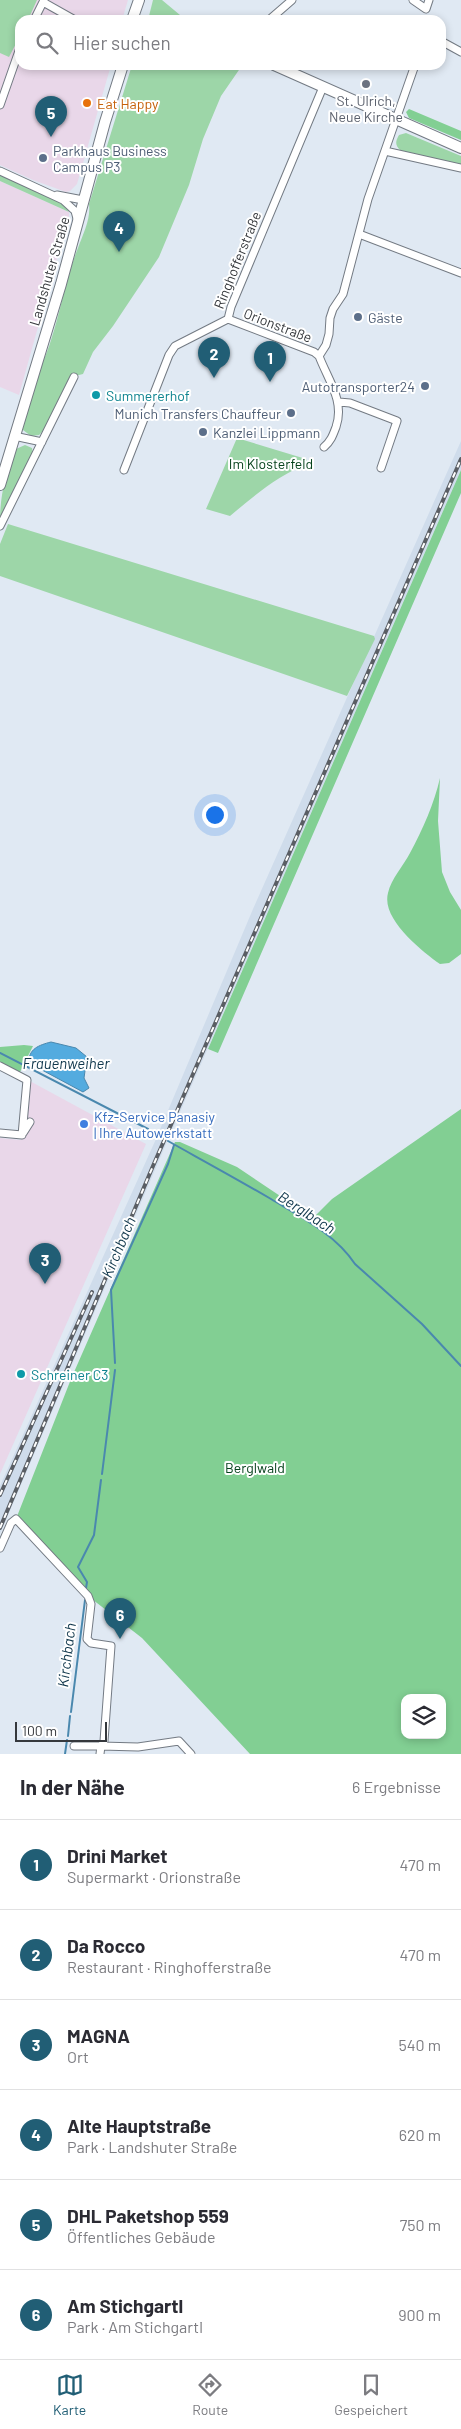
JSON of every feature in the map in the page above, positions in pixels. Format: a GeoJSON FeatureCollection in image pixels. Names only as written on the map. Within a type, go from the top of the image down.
{"type":"FeatureCollection","features":[{"type":"Feature","properties":{"kind":"main road"},"geometry":{"type":"LineString","coordinates":[[134,15],[139,0]]}},
{"type":"Feature","properties":{"kind":"main road","name":"Landshuter Straße"},"geometry":{"type":"LineString","coordinates":[[0,485],[55,304],[83,200],[122,70]]}},
{"type":"Feature","properties":{"kind":"main road"},"geometry":{"type":"LineString","coordinates":[[285,70],[461,148]]}},
{"type":"Feature","properties":{"kind":"street"},"geometry":{"type":"LineString","coordinates":[[275,15],[292,0]]}},
{"type":"Feature","properties":{"kind":"street"},"geometry":{"type":"LineString","coordinates":[[413,0],[426,9],[429,0]]}},
{"type":"Feature","properties":{"kind":"street"},"geometry":{"type":"LineString","coordinates":[[37,15],[44,1],[67,15]]}},
{"type":"Feature","properties":{"kind":"street"},"geometry":{"type":"LineString","coordinates":[[446,44],[461,52]]}},
{"type":"Feature","properties":{"kind":"street"},"geometry":{"type":"LineString","coordinates":[[0,105],[15,62]]}},
{"type":"Feature","properties":{"kind":"street"},"geometry":{"type":"LineString","coordinates":[[324,447],[330,442],[340,415],[340,402],[318,356],[326,345],[330,334],[330,318],[333,309],[343,294],[372,186],[413,70]]}},
{"type":"Feature","properties":{"kind":"street","name":"Ringhofferstraße"},"geometry":{"type":"LineString","coordinates":[[124,470],[169,355],[175,346],[228,319],[231,306],[323,87]]}},
{"type":"Feature","properties":{"kind":"street"},"geometry":{"type":"LineString","coordinates":[[386,151],[461,168]]}},
{"type":"Feature","properties":{"kind":"street"},"geometry":{"type":"LineString","coordinates":[[0,171],[54,195],[71,205],[78,222]]}},
{"type":"Feature","properties":{"kind":"street"},"geometry":{"type":"LineString","coordinates":[[54,195],[83,200]]}},
{"type":"Feature","properties":{"kind":"street"},"geometry":{"type":"LineString","coordinates":[[359,234],[461,273]]}},
{"type":"Feature","properties":{"kind":"street","name":"Orionstraße"},"geometry":{"type":"LineString","coordinates":[[228,319],[314,352],[318,356]]}},
{"type":"Feature","properties":{"kind":"street"},"geometry":{"type":"LineString","coordinates":[[0,526],[74,377]]}},
{"type":"Feature","properties":{"kind":"street"},"geometry":{"type":"LineString","coordinates":[[340,402],[350,403],[397,421],[381,468]]}},
{"type":"Feature","properties":{"kind":"street"},"geometry":{"type":"LineString","coordinates":[[14,436],[42,442]]}},
{"type":"Feature","properties":{"kind":"street"},"geometry":{"type":"LineString","coordinates":[[0,1066],[26,1080],[22,1135]]}},
{"type":"Feature","properties":{"kind":"street"},"geometry":{"type":"LineString","coordinates":[[22,1135],[30,1122]]}},
{"type":"Feature","properties":{"kind":"street"},"geometry":{"type":"LineString","coordinates":[[0,1133],[22,1135]]}},
{"type":"Feature","properties":{"kind":"street"},"geometry":{"type":"LineString","coordinates":[[0,1548],[11,1523],[16,1519],[88,1596],[91,1604],[87,1639],[91,1643],[111,1646],[104,1741],[101,1750]]}},
{"type":"Feature","properties":{"kind":"street"},"geometry":{"type":"LineString","coordinates":[[74,1746],[101,1750],[178,1741],[191,1754]]}},
{"type":"Feature","properties":{"kind":"shaded area"},"geometry":{"type":"Polygon","coordinates":[[[0,0],[128,0],[124,15],[15,15],[15,70],[110,70],[77,184],[70,191],[66,192],[33,180],[0,165],[0,0]]]}},
{"type":"Feature","properties":{"kind":"shaded area"},"geometry":{"type":"Polygon","coordinates":[[[0,181],[69,212],[19,395],[0,387],[0,181]]]}},
{"type":"Feature","properties":{"kind":"shaded area"},"geometry":{"type":"Polygon","coordinates":[[[461,441],[461,470],[166,1144],[0,1534],[0,1486],[156,1139],[253,909],[461,441]]]}},
{"type":"Feature","properties":{"kind":"shaded area"},"geometry":{"type":"Polygon","coordinates":[[[28,1080],[146,1144],[0,1474],[0,1138],[21,1140],[28,1080]]]}},
{"type":"Feature","properties":{"kind":"green space"},"geometry":{"type":"Polygon","coordinates":[[[0,0],[37,0],[30,15],[15,15],[15,46],[9,57],[0,53],[0,0]]]}},
{"type":"Feature","properties":{"kind":"green space"},"geometry":{"type":"Polygon","coordinates":[[[153,0],[162,0],[180,15],[149,15],[153,0]]]}},
{"type":"Feature","properties":{"kind":"green space"},"geometry":{"type":"Polygon","coordinates":[[[130,70],[239,70],[221,96],[203,139],[189,185],[159,257],[113,326],[93,352],[83,374],[71,377],[44,430],[39,435],[31,436],[23,430],[25,407],[51,340],[70,270],[88,221],[89,204],[130,70]]]}},
{"type":"Feature","properties":{"kind":"green space"},"geometry":{"type":"Polygon","coordinates":[[[409,109],[461,131],[461,140],[409,118],[406,112],[409,109]]]}},
{"type":"Feature","properties":{"kind":"green space"},"geometry":{"type":"Polygon","coordinates":[[[406,133],[461,156],[461,165],[401,151],[396,143],[399,135],[406,133]]]}},
{"type":"Feature","properties":{"kind":"green space"},"geometry":{"type":"Polygon","coordinates":[[[0,174],[62,202],[69,212],[0,181],[0,174]]]}},
{"type":"Feature","properties":{"kind":"green space","name":"Im Klosterfeld"},"geometry":{"type":"Polygon","coordinates":[[[237,438],[306,459],[309,463],[277,480],[230,516],[206,509],[237,438]]]}},
{"type":"Feature","properties":{"kind":"green space"},"geometry":{"type":"Polygon","coordinates":[[[25,445],[32,448],[33,454],[0,520],[2,493],[9,466],[16,449],[25,445]]]}},
{"type":"Feature","properties":{"kind":"green space"},"geometry":{"type":"Polygon","coordinates":[[[461,470],[461,493],[218,1053],[208,1049],[461,470]]]}},
{"type":"Feature","properties":{"kind":"green space"},"geometry":{"type":"Polygon","coordinates":[[[8,524],[374,636],[375,639],[347,696],[0,576],[0,544],[8,524]]]}},
{"type":"Feature","properties":{"kind":"green space"},"geometry":{"type":"Polygon","coordinates":[[[440,778],[438,821],[442,872],[450,892],[461,910],[461,954],[449,963],[440,964],[423,951],[405,933],[391,913],[387,903],[388,893],[395,877],[424,826],[440,778]]]}},
{"type":"Feature","properties":{"kind":"green space"},"geometry":{"type":"Polygon","coordinates":[[[33,1046],[20,1072],[0,1062],[0,1047],[33,1046]]]}},
{"type":"Feature","properties":{"kind":"green space","name":"Berglwald"},"geometry":{"type":"Polygon","coordinates":[[[461,1109],[461,1754],[250,1754],[142,1638],[88,1596],[16,1519],[71,1379],[175,1142],[180,1142],[237,1167],[313,1218],[332,1199],[461,1109]]]}},
{"type":"Feature","properties":{"kind":"water","name":"Frauenweiher"},"geometry":{"type":"Polygon","coordinates":[[[51,1042],[76,1048],[87,1057],[84,1078],[89,1088],[83,1092],[29,1063],[30,1054],[35,1048],[51,1042]]]}},
{"type":"Feature","properties":{"kind":"waterway","name":"Berglbach"},"geometry":{"type":"LineString","coordinates":[[0,1053],[148,1129]]}},
{"type":"Feature","properties":{"kind":"waterway","name":"Berglbach"},"geometry":{"type":"LineString","coordinates":[[168,1141],[245,1184],[328,1235],[347,1253],[355,1264],[422,1324],[461,1366]]}},
{"type":"Feature","properties":{"kind":"waterway","name":"Kirchbach"},"geometry":{"type":"LineString","coordinates":[[115,1363],[111,1290],[168,1164],[174,1145]]}},
{"type":"Feature","properties":{"kind":"waterway","name":"Kirchbach"},"geometry":{"type":"LineString","coordinates":[[102,1474],[115,1370]]}},
{"type":"Feature","properties":{"kind":"waterway","name":"Kirchbach"},"geometry":{"type":"LineString","coordinates":[[86,1588],[87,1582],[78,1567],[94,1535],[101,1480]]}},
{"type":"Feature","properties":{"kind":"waterway","name":"Kirchbach"},"geometry":{"type":"LineString","coordinates":[[71,1712],[85,1600]]}},
{"type":"Feature","properties":{"kind":"waterway","name":"Kirchbach"},"geometry":{"type":"LineString","coordinates":[[68,1736],[70,1716]]}},
{"type":"Feature","properties":{"kind":"waterway","name":"Kirchbach"},"geometry":{"type":"LineString","coordinates":[[65,1754],[67,1740]]}},
{"type":"Feature","properties":{"kind":"railway"},"geometry":{"type":"LineString","coordinates":[[0,1528],[153,1166],[461,459]]}},
{"type":"Feature","properties":{"kind":"railway"},"geometry":{"type":"LineString","coordinates":[[0,1495],[92,1292]]}},
{"type":"Feature","properties":{"kind":"place","name":"St. Ulrich, Neue Kirche"},"geometry":{"type":"Point","coordinates":[366,84]}},
{"type":"Feature","properties":{"kind":"place","name":"Eat Happy"},"geometry":{"type":"Point","coordinates":[87,103]}},
{"type":"Feature","properties":{"kind":"place","name":"DHL Paketshop 559"},"geometry":{"type":"Point","coordinates":[51,137]}},
{"type":"Feature","properties":{"kind":"place","name":"Parkhaus Business Campus P3"},"geometry":{"type":"Point","coordinates":[43,158]}},
{"type":"Feature","properties":{"kind":"place","name":"Alte Hauptstraße"},"geometry":{"type":"Point","coordinates":[119,252]}},
{"type":"Feature","properties":{"kind":"place","name":"Gäste"},"geometry":{"type":"Point","coordinates":[358,317]}},
{"type":"Feature","properties":{"kind":"place","name":"Da Rocco"},"geometry":{"type":"Point","coordinates":[214,378]}},
{"type":"Feature","properties":{"kind":"place","name":"Drini Market"},"geometry":{"type":"Point","coordinates":[270,382]}},
{"type":"Feature","properties":{"kind":"place","name":"Autotransporter24"},"geometry":{"type":"Point","coordinates":[425,386]}},
{"type":"Feature","properties":{"kind":"place","name":"Summererhof"},"geometry":{"type":"Point","coordinates":[96,395]}},
{"type":"Feature","properties":{"kind":"place","name":"Munich Transfers Chauffeur"},"geometry":{"type":"Point","coordinates":[291,413]}},
{"type":"Feature","properties":{"kind":"place","name":"Kanzlei Lippmann"},"geometry":{"type":"Point","coordinates":[203,432]}},
{"type":"Feature","properties":{"kind":"place","name":"Kfz-Service Panasiy | Ihre Autowerkstatt"},"geometry":{"type":"Point","coordinates":[84,1124]}},
{"type":"Feature","properties":{"kind":"place","name":"MAGNA"},"geometry":{"type":"Point","coordinates":[45,1284]}},
{"type":"Feature","properties":{"kind":"place","name":"Schreiner C3"},"geometry":{"type":"Point","coordinates":[21,1374]}},
{"type":"Feature","properties":{"kind":"place","name":"Am Stichgartl"},"geometry":{"type":"Point","coordinates":[120,1639]}}]}
